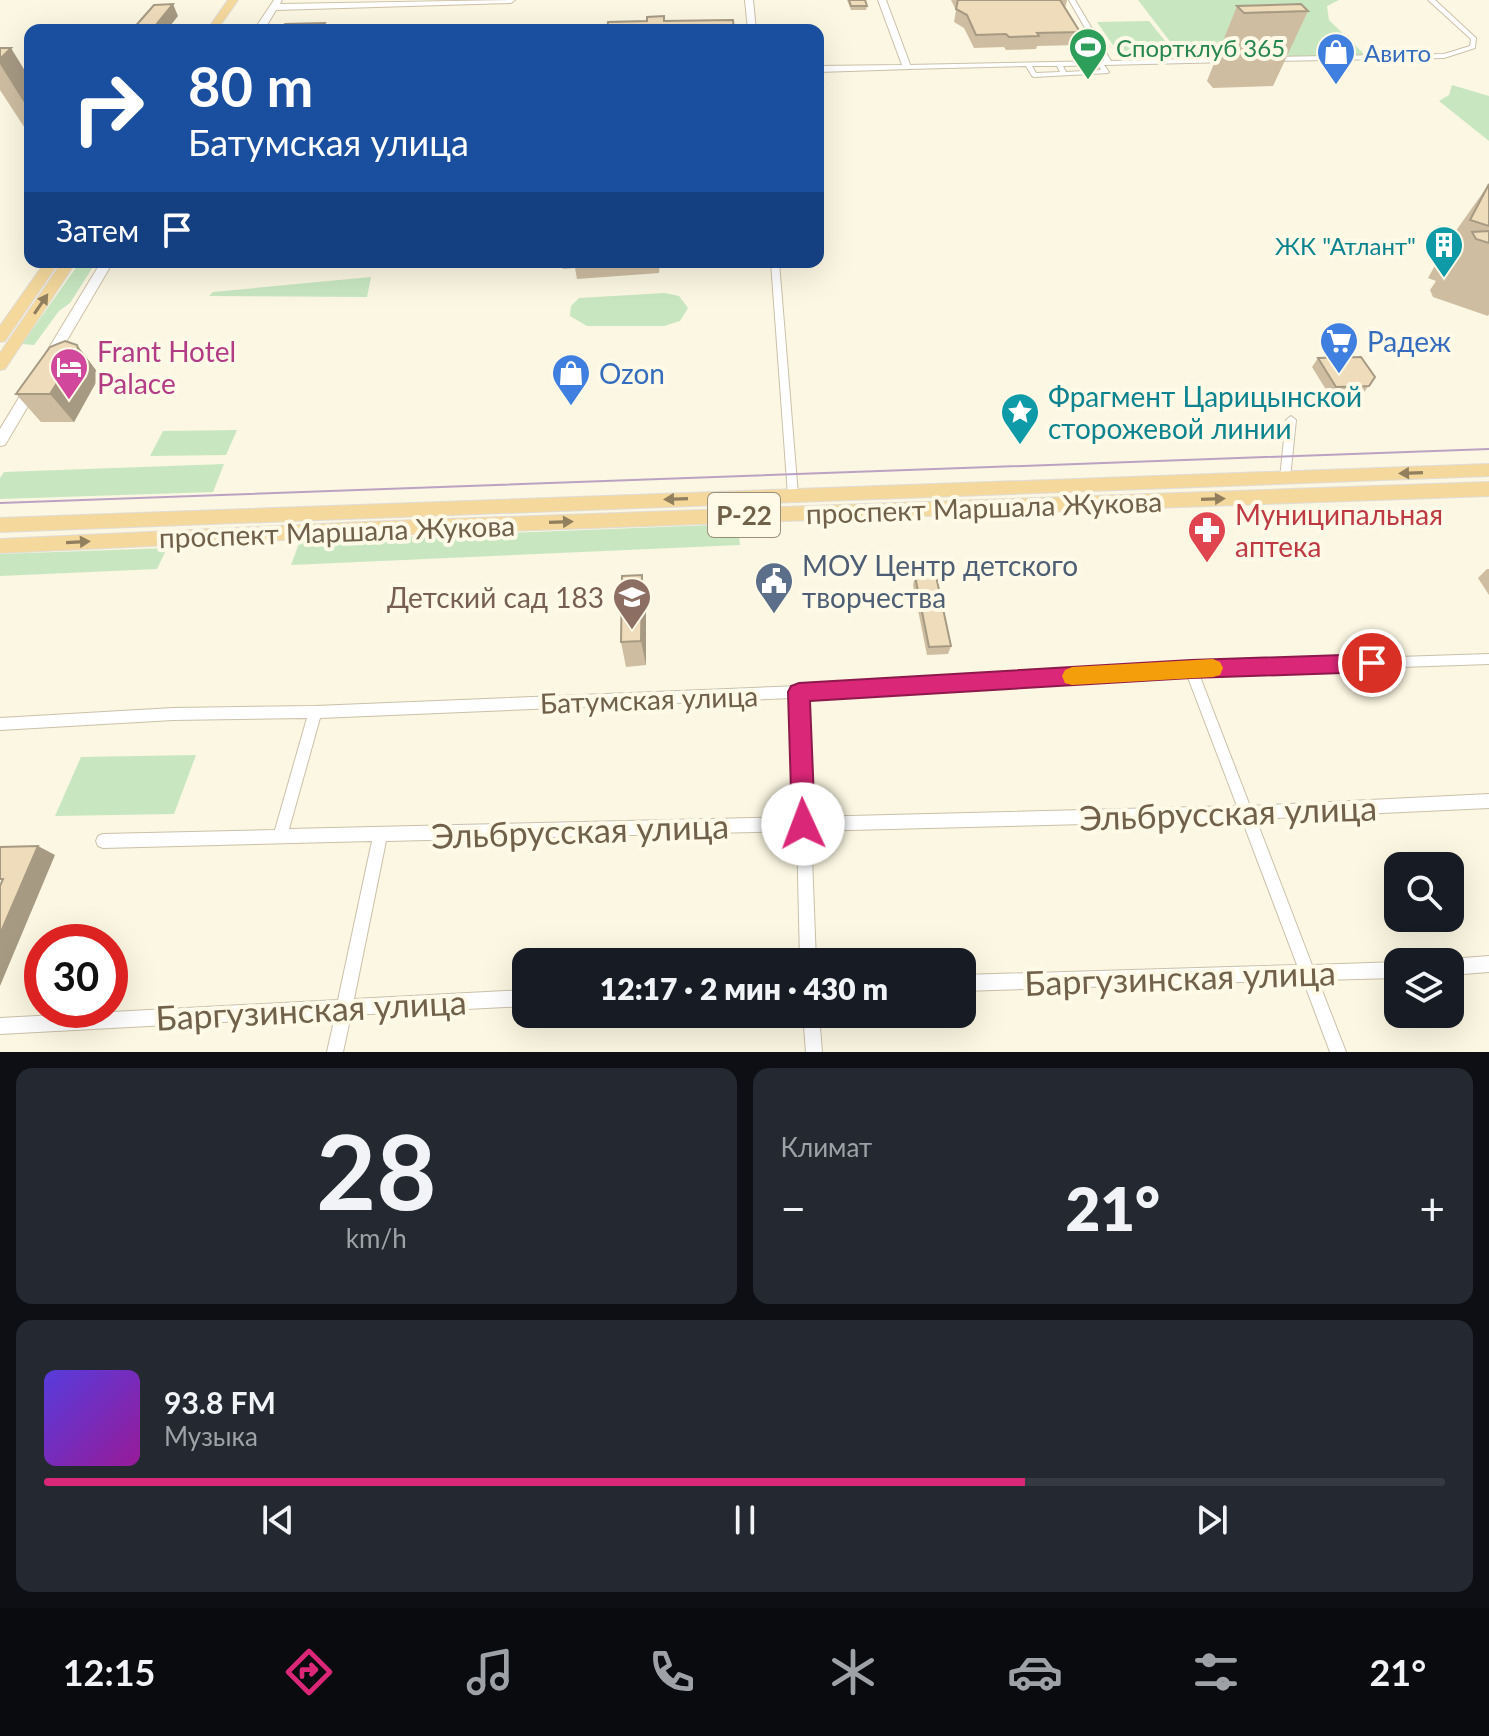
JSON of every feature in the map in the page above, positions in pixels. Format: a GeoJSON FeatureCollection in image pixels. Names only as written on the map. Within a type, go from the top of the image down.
{"type":"FeatureCollection","features":[{"type":"Feature","properties":{"kind":"highway"},"geometry":{"type":"LineString","coordinates":[[216,24],[233,0]]}},
{"type":"Feature","properties":{"kind":"highway"},"geometry":{"type":"LineString","coordinates":[[229,24],[246,0]]}},
{"type":"Feature","properties":{"kind":"highway"},"geometry":{"type":"LineString","coordinates":[[0,365],[7,341],[49,268]]}},
{"type":"Feature","properties":{"kind":"highway"},"geometry":{"type":"LineString","coordinates":[[7,341],[64,268]]}},
{"type":"Feature","properties":{"kind":"highway","name":"проспект Маршала Жукова"},"geometry":{"type":"LineString","coordinates":[[0,525],[1489,470]]}},
{"type":"Feature","properties":{"kind":"highway","name":"проспект Маршала Жукова"},"geometry":{"type":"LineString","coordinates":[[0,546],[395,528],[1489,489]]}},
{"type":"Feature","properties":{"kind":"main road"},"geometry":{"type":"LineString","coordinates":[[263,24],[276,4],[511,0]]}},
{"type":"Feature","properties":{"kind":"main road"},"geometry":{"type":"LineString","coordinates":[[0,441],[103,268]]}},
{"type":"Feature","properties":{"kind":"street"},"geometry":{"type":"LineString","coordinates":[[749,0],[751,24]]}},
{"type":"Feature","properties":{"kind":"street"},"geometry":{"type":"LineString","coordinates":[[882,0],[907,67]]}},
{"type":"Feature","properties":{"kind":"street"},"geometry":{"type":"LineString","coordinates":[[1072,0],[1109,63]]}},
{"type":"Feature","properties":{"kind":"street"},"geometry":{"type":"LineString","coordinates":[[1267,59],[1444,56],[1473,47],[1474,39],[1431,0]]}},
{"type":"Feature","properties":{"kind":"street"},"geometry":{"type":"LineString","coordinates":[[824,69],[1239,60]]}},
{"type":"Feature","properties":{"kind":"street"},"geometry":{"type":"LineString","coordinates":[[1028,65],[1034,75],[1106,72],[1100,63]]}},
{"type":"Feature","properties":{"kind":"street"},"geometry":{"type":"LineString","coordinates":[[1059,64],[1064,74]]}},
{"type":"Feature","properties":{"kind":"street"},"geometry":{"type":"LineString","coordinates":[[775,268],[793,495]]}},
{"type":"Feature","properties":{"kind":"street"},"geometry":{"type":"LineString","coordinates":[[1285,478],[1291,420]]}},
{"type":"Feature","properties":{"kind":"street","name":"Батумская улица"},"geometry":{"type":"LineString","coordinates":[[0,724],[173,714],[315,712],[799,692],[1191,669],[1489,659]]}},
{"type":"Feature","properties":{"kind":"street"},"geometry":{"type":"LineString","coordinates":[[1191,669],[1338,1052]]}},
{"type":"Feature","properties":{"kind":"street"},"geometry":{"type":"LineString","coordinates":[[799,692],[807,948]]}},
{"type":"Feature","properties":{"kind":"street"},"geometry":{"type":"LineString","coordinates":[[280,836],[315,712]]}},
{"type":"Feature","properties":{"kind":"street","name":"Эльбрусская улица"},"geometry":{"type":"LineString","coordinates":[[103,841],[1246,813],[1489,801]]}},
{"type":"Feature","properties":{"kind":"street"},"geometry":{"type":"LineString","coordinates":[[335,1052],[380,836]]}},
{"type":"Feature","properties":{"kind":"street"},"geometry":{"type":"LineString","coordinates":[[1464,966],[1489,964]]}},
{"type":"Feature","properties":{"kind":"street","name":"Баргузинская улица"},"geometry":{"type":"LineString","coordinates":[[976,983],[1384,971]]}},
{"type":"Feature","properties":{"kind":"street","name":"Баргузинская улица"},"geometry":{"type":"LineString","coordinates":[[0,1026],[512,999]]}},
{"type":"Feature","properties":{"kind":"street"},"geometry":{"type":"LineString","coordinates":[[812,1028],[814,1052]]}},
{"type":"Feature","properties":{"kind":"green space"},"geometry":{"type":"Polygon","coordinates":[[[1138,0],[1339,0],[1327,6],[1329,20],[1365,55],[1289,57],[1265,30],[1276,55],[1182,57],[1138,0]]]}},
{"type":"Feature","properties":{"kind":"green space"},"geometry":{"type":"Polygon","coordinates":[[[1149,21],[1174,52],[1119,54],[1097,22],[1149,21]]]}},
{"type":"Feature","properties":{"kind":"green space"},"geometry":{"type":"Polygon","coordinates":[[[1452,85],[1489,96],[1489,141],[1439,101],[1449,95],[1452,85]]]}},
{"type":"Feature","properties":{"kind":"green space"},"geometry":{"type":"Polygon","coordinates":[[[76,268],[92,268],[70,303],[59,311],[34,345],[22,344],[76,268]]]}},
{"type":"Feature","properties":{"kind":"green space"},"geometry":{"type":"Polygon","coordinates":[[[371,277],[367,297],[209,296],[213,292],[371,277]]]}},
{"type":"Feature","properties":{"kind":"green space"},"geometry":{"type":"Polygon","coordinates":[[[665,293],[679,296],[688,308],[680,321],[664,326],[587,326],[570,316],[571,306],[579,298],[665,293]]]}},
{"type":"Feature","properties":{"kind":"green space"},"geometry":{"type":"Polygon","coordinates":[[[237,430],[226,455],[150,456],[163,431],[237,430]]]}},
{"type":"Feature","properties":{"kind":"green space"},"geometry":{"type":"Polygon","coordinates":[[[224,464],[213,492],[0,499],[0,478],[4,472],[224,464]]]}},
{"type":"Feature","properties":{"kind":"green space"},"geometry":{"type":"Polygon","coordinates":[[[738,524],[740,545],[291,565],[300,541],[738,524]]]}},
{"type":"Feature","properties":{"kind":"green space"},"geometry":{"type":"Polygon","coordinates":[[[167,548],[157,569],[0,576],[0,554],[167,548]]]}},
{"type":"Feature","properties":{"kind":"green space"},"geometry":{"type":"Polygon","coordinates":[[[196,755],[174,814],[55,816],[81,757],[196,755]]]}},
{"type":"Feature","properties":{"kind":"building"},"geometry":{"type":"Polygon","coordinates":[[[849,0],[865,0],[867,6],[851,6],[849,0]]]}},
{"type":"Feature","properties":{"kind":"building"},"geometry":{"type":"Polygon","coordinates":[[[958,0],[1060,0],[1080,32],[1009,37],[1006,34],[976,35],[967,15],[956,9],[958,0]]]}},
{"type":"Feature","properties":{"kind":"building"},"geometry":{"type":"Polygon","coordinates":[[[173,4],[157,24],[137,24],[154,5],[173,4]]]}},
{"type":"Feature","properties":{"kind":"building"},"geometry":{"type":"Polygon","coordinates":[[[1301,4],[1308,11],[1244,13],[1237,6],[1301,4]]]}},
{"type":"Feature","properties":{"kind":"building"},"geometry":{"type":"Polygon","coordinates":[[[664,16],[664,21],[733,20],[733,24],[608,24],[647,21],[647,17],[664,16]]]}},
{"type":"Feature","properties":{"kind":"building"},"geometry":{"type":"Polygon","coordinates":[[[0,48],[11,48],[0,59],[0,48]]]}},
{"type":"Feature","properties":{"kind":"building"},"geometry":{"type":"Polygon","coordinates":[[[1489,184],[1489,226],[1470,220],[1489,184]]]}},
{"type":"Feature","properties":{"kind":"building"},"geometry":{"type":"Polygon","coordinates":[[[1489,231],[1489,243],[1476,239],[1472,232],[1489,231]]]}},
{"type":"Feature","properties":{"kind":"building"},"geometry":{"type":"Polygon","coordinates":[[[65,341],[77,345],[78,349],[50,394],[16,394],[50,347],[65,341]]]}},
{"type":"Feature","properties":{"kind":"building"},"geometry":{"type":"Polygon","coordinates":[[[1361,357],[1375,377],[1369,386],[1336,387],[1318,358],[1361,357]]]}},
{"type":"Feature","properties":{"kind":"building"},"geometry":{"type":"Polygon","coordinates":[[[642,575],[641,641],[621,642],[622,576],[642,575]]]}},
{"type":"Feature","properties":{"kind":"building"},"geometry":{"type":"Polygon","coordinates":[[[915,576],[936,576],[951,646],[929,647],[915,576]]]}},
{"type":"Feature","properties":{"kind":"building"},"geometry":{"type":"Polygon","coordinates":[[[38,846],[0,934],[0,886],[3,879],[0,879],[0,847],[38,846]]]}},
{"type":"Feature","properties":{"kind":"tram line"},"geometry":{"type":"LineString","coordinates":[[0,503],[1489,449]]}},
{"type":"Feature","properties":{"kind":"slow traffic"},"geometry":{"type":"LineString","coordinates":[[1072,676],[1213,668]]}},
{"type":"Feature","properties":{"kind":"place","name":"Спортклуб 365"},"geometry":{"type":"Point","coordinates":[1088,81]}},
{"type":"Feature","properties":{"kind":"place","name":"Авито"},"geometry":{"type":"Point","coordinates":[1336,86]}},
{"type":"Feature","properties":{"kind":"place","name":"ЖК \"Атлант\""},"geometry":{"type":"Point","coordinates":[1444,279]}},
{"type":"Feature","properties":{"kind":"place","name":"Радеж"},"geometry":{"type":"Point","coordinates":[1339,375]}},
{"type":"Feature","properties":{"kind":"place","name":"Frant Hotel Palace"},"geometry":{"type":"Point","coordinates":[69,401]}},
{"type":"Feature","properties":{"kind":"place","name":"Ozon"},"geometry":{"type":"Point","coordinates":[571,407]}},
{"type":"Feature","properties":{"kind":"place","name":"Фрагмент Царицынской сторожевой линии"},"geometry":{"type":"Point","coordinates":[1020,446]}},
{"type":"Feature","properties":{"kind":"place","name":"Муниципальная аптека"},"geometry":{"type":"Point","coordinates":[1207,564]}},
{"type":"Feature","properties":{"kind":"place","name":"МОУ Центр детского творчества"},"geometry":{"type":"Point","coordinates":[774,615]}},
{"type":"Feature","properties":{"kind":"place","name":"Детский сад 183"},"geometry":{"type":"Point","coordinates":[632,631]}},
{"type":"Feature","properties":{"kind":"route"},"geometry":{"type":"LineString","coordinates":[[803,824],[799,692],[1191,669],[1372,663]]}}]}
